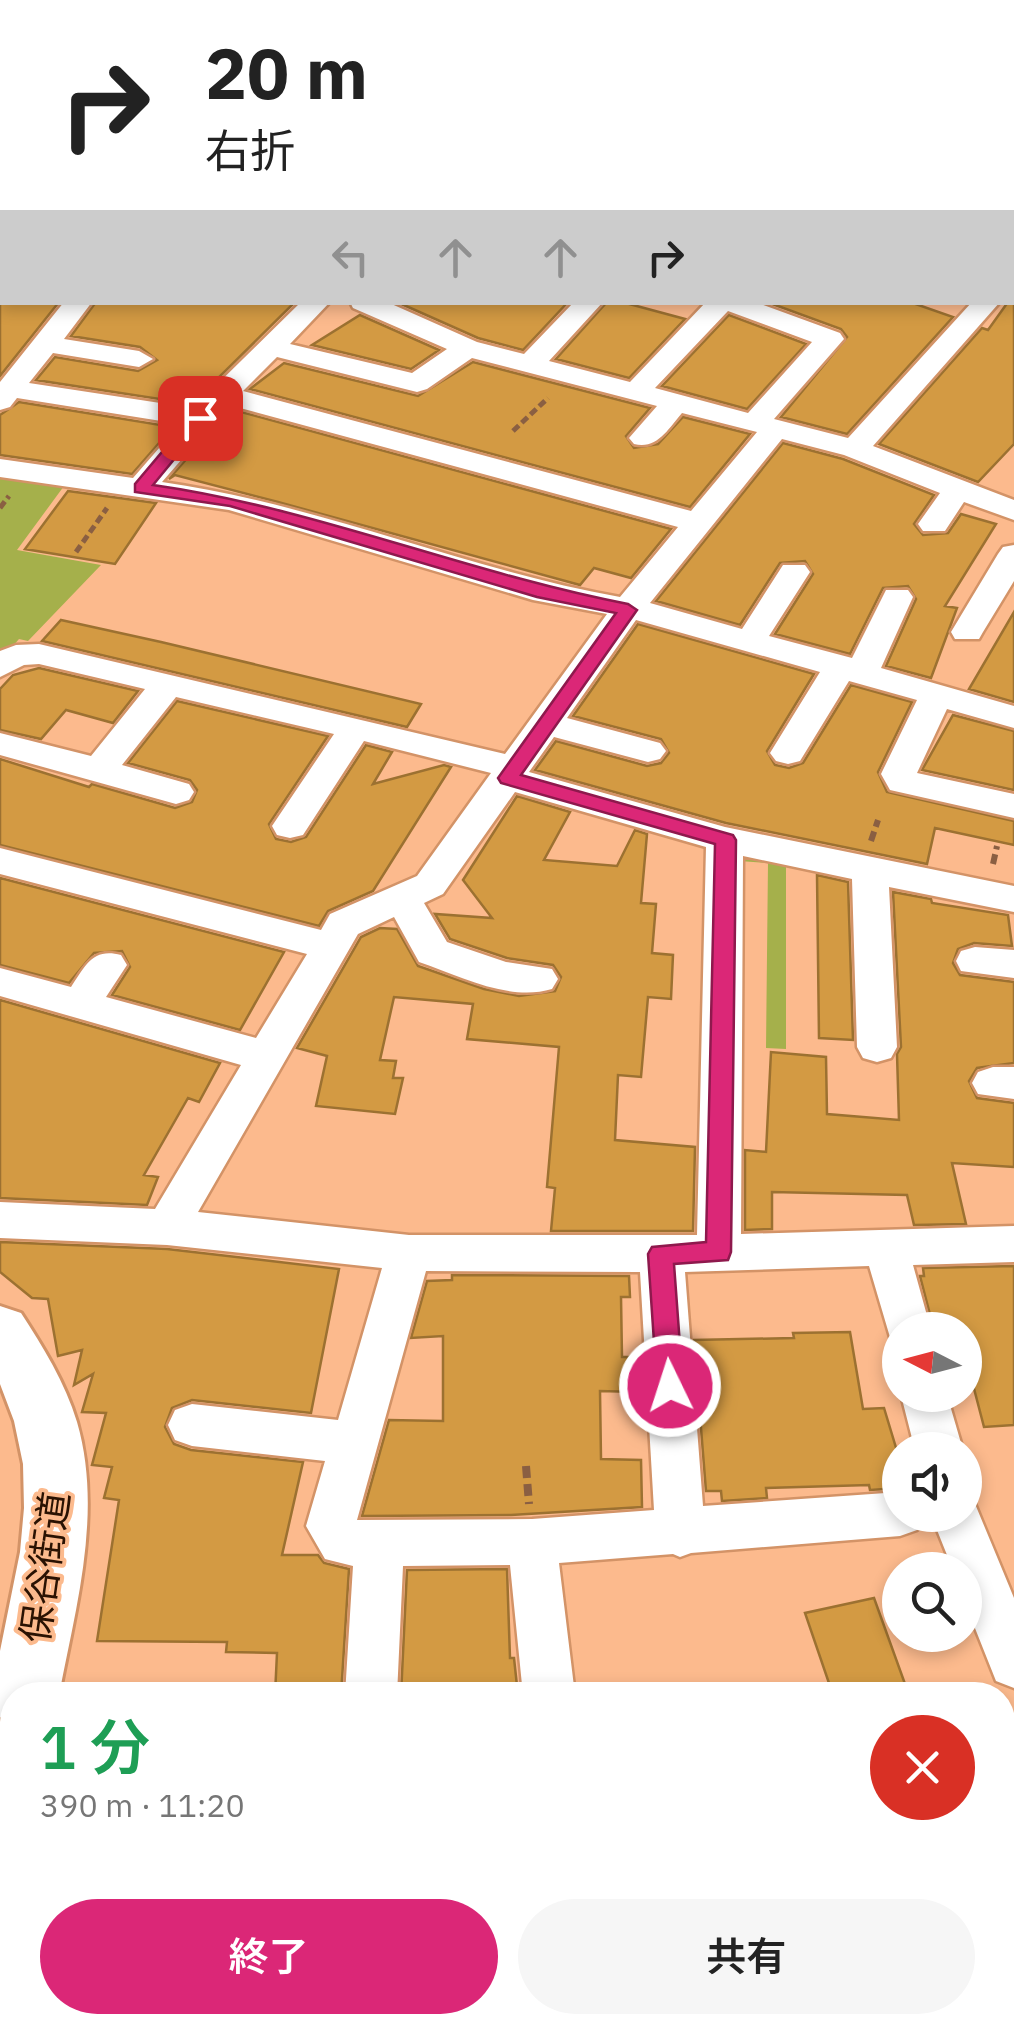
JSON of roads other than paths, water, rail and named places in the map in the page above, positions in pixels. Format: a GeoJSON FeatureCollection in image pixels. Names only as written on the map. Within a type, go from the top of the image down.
{"type":"FeatureCollection","features":[{"type":"Feature","properties":{"kind":"main road","name":"保谷街道"},"geometry":{"type":"LineString","coordinates":[[0,1332],[41,1403],[55,1446],[58,1491],[54,1538],[26,1682]]}},
{"type":"Feature","properties":{"kind":"street"},"geometry":{"type":"LineString","coordinates":[[5,395],[78,305]]}},
{"type":"Feature","properties":{"kind":"street"},"geometry":{"type":"LineString","coordinates":[[132,487],[314,305]]}},
{"type":"Feature","properties":{"kind":"street"},"geometry":{"type":"LineString","coordinates":[[370,305],[467,348],[854,449],[1014,511]]}},
{"type":"Feature","properties":{"kind":"street"},"geometry":{"type":"LineString","coordinates":[[412,323],[434,305]]}},
{"type":"Feature","properties":{"kind":"street"},"geometry":{"type":"LineString","coordinates":[[530,365],[587,305]]}},
{"type":"Feature","properties":{"kind":"street"},"geometry":{"type":"LineString","coordinates":[[638,391],[722,305]]}},
{"type":"Feature","properties":{"kind":"street"},"geometry":{"type":"LineString","coordinates":[[167,1227],[344,924],[430,885],[830,339],[734,305]]}},
{"type":"Feature","properties":{"kind":"street"},"geometry":{"type":"LineString","coordinates":[[854,449],[979,305]]}},
{"type":"Feature","properties":{"kind":"street"},"geometry":{"type":"LineString","coordinates":[[0,348],[42,348],[138,359]]}},
{"type":"Feature","properties":{"kind":"street"},"geometry":{"type":"LineString","coordinates":[[273,348],[417,382],[467,348]]}},
{"type":"Feature","properties":{"kind":"street"},"geometry":{"type":"LineString","coordinates":[[5,395],[200,418]]}},
{"type":"Feature","properties":{"kind":"street"},"geometry":{"type":"LineString","coordinates":[[224,396],[696,522]]}},
{"type":"Feature","properties":{"kind":"street"},"geometry":{"type":"LineString","coordinates":[[644,438],[676,402]]}},
{"type":"Feature","properties":{"kind":"street"},"geometry":{"type":"LineString","coordinates":[[0,468],[232,501],[544,594],[628,610],[750,641],[1014,717]]}},
{"type":"Feature","properties":{"kind":"street"},"geometry":{"type":"LineString","coordinates":[[934,524],[958,489]]}},
{"type":"Feature","properties":{"kind":"street"},"geometry":{"type":"LineString","coordinates":[[966,632],[1014,554]]}},
{"type":"Feature","properties":{"kind":"street"},"geometry":{"type":"LineString","coordinates":[[750,641],[794,572]]}},
{"type":"Feature","properties":{"kind":"street"},"geometry":{"type":"LineString","coordinates":[[788,753],[852,669],[897,597]]}},
{"type":"Feature","properties":{"kind":"street"},"geometry":{"type":"LineString","coordinates":[[0,666],[16,655],[40,654],[355,729],[726,840],[1014,900]]}},
{"type":"Feature","properties":{"kind":"street"},"geometry":{"type":"LineString","coordinates":[[98,770],[168,684]]}},
{"type":"Feature","properties":{"kind":"street"},"geometry":{"type":"LineString","coordinates":[[938,693],[899,774],[903,782],[1014,806]]}},
{"type":"Feature","properties":{"kind":"street"},"geometry":{"type":"LineString","coordinates":[[546,724],[648,752]]}},
{"type":"Feature","properties":{"kind":"street"},"geometry":{"type":"LineString","coordinates":[[290,826],[355,729]]}},
{"type":"Feature","properties":{"kind":"street"},"geometry":{"type":"LineString","coordinates":[[0,744],[176,792]]}},
{"type":"Feature","properties":{"kind":"street"},"geometry":{"type":"LineString","coordinates":[[719,1252],[726,840]]}},
{"type":"Feature","properties":{"kind":"street"},"geometry":{"type":"LineString","coordinates":[[0,861],[330,946]]}},
{"type":"Feature","properties":{"kind":"street"},"geometry":{"type":"LineString","coordinates":[[870,872],[878,1047]]}},
{"type":"Feature","properties":{"kind":"street"},"geometry":{"type":"LineString","coordinates":[[403,898],[433,952],[504,976],[538,979]]}},
{"type":"Feature","properties":{"kind":"street"},"geometry":{"type":"LineString","coordinates":[[80,1005],[107,965]]}},
{"type":"Feature","properties":{"kind":"street"},"geometry":{"type":"LineString","coordinates":[[0,982],[268,1057]]}},
{"type":"Feature","properties":{"kind":"street"},"geometry":{"type":"LineString","coordinates":[[0,1220],[167,1227],[409,1253],[661,1254],[1014,1244]]}},
{"type":"Feature","properties":{"kind":"street"},"geometry":{"type":"LineString","coordinates":[[886,1248],[903,1312]]}},
{"type":"Feature","properties":{"kind":"street"},"geometry":{"type":"LineString","coordinates":[[409,1253],[331,1526],[343,1542],[532,1542],[680,1534],[882,1516]]}},
{"type":"Feature","properties":{"kind":"street"},"geometry":{"type":"LineString","coordinates":[[661,1254],[680,1534]]}},
{"type":"Feature","properties":{"kind":"street"},"geometry":{"type":"LineString","coordinates":[[192,1425],[352,1444]]}},
{"type":"Feature","properties":{"kind":"street"},"geometry":{"type":"LineString","coordinates":[[963,1532],[1014,1662]]}},
{"type":"Feature","properties":{"kind":"street"},"geometry":{"type":"LineString","coordinates":[[532,1542],[547,1682]]}},
{"type":"Feature","properties":{"kind":"street"},"geometry":{"type":"LineString","coordinates":[[372,1682],[379,1544]]}}]}
